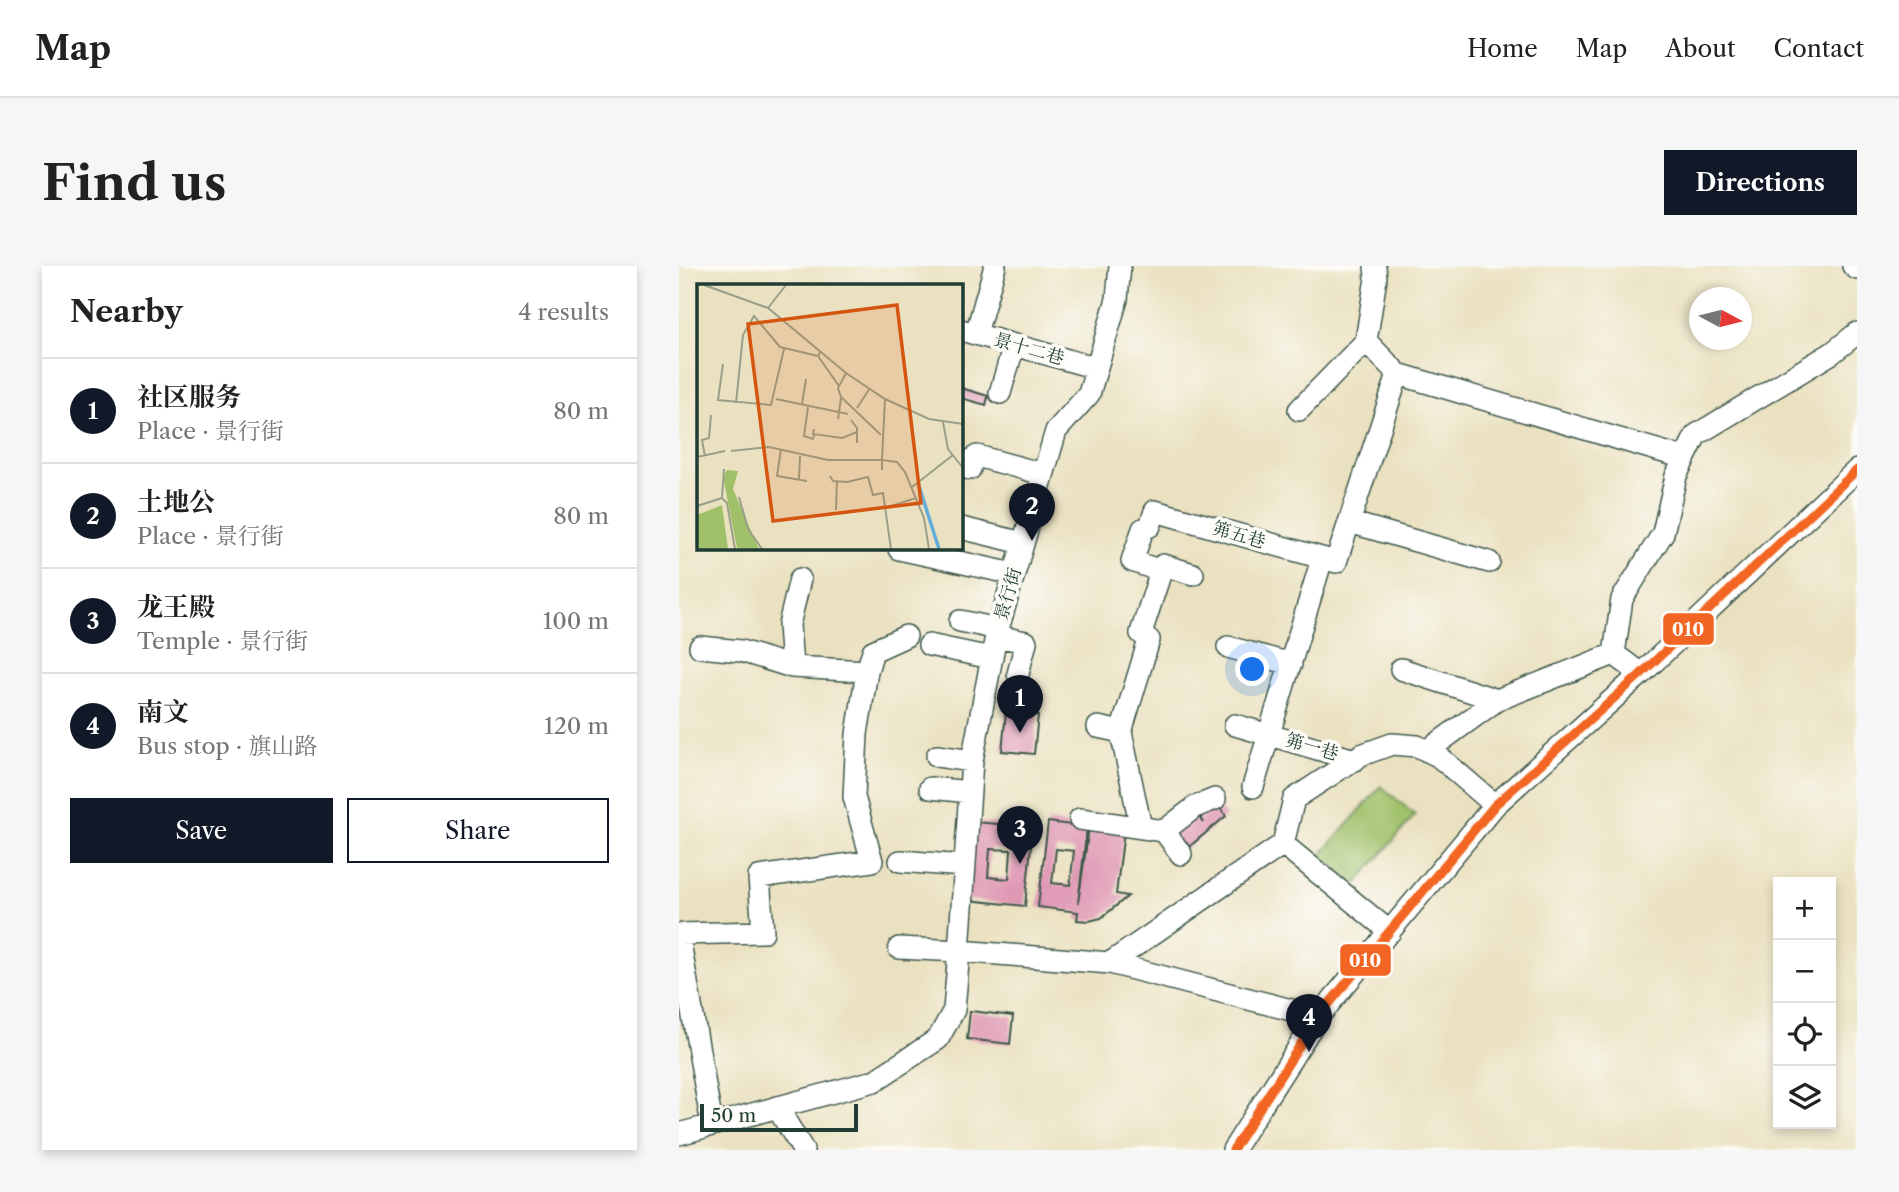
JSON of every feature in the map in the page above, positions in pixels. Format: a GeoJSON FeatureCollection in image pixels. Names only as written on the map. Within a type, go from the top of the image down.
{"type":"FeatureCollection","features":[{"type":"Feature","properties":{"kind":"street"},"geometry":{"type":"LineString","coordinates":[[968,332],[995,266]]}},
{"type":"Feature","properties":{"kind":"street","name":"景行街"},"geometry":{"type":"LineString","coordinates":[[679,1134],[874,1081],[937,1039],[954,1010],[972,761],[991,658],[1056,431],[1089,394],[1117,299],[1120,266]]}},
{"type":"Feature","properties":{"kind":"street"},"geometry":{"type":"LineString","coordinates":[[1299,410],[1366,341],[1377,278],[1375,266]]}},
{"type":"Feature","properties":{"kind":"street","name":"景十二巷"},"geometry":{"type":"LineString","coordinates":[[968,332],[1096,368]]}},
{"type":"Feature","properties":{"kind":"street"},"geometry":{"type":"LineString","coordinates":[[1614,654],[1622,599],[1663,533],[1676,476],[1696,435],[1832,353],[1857,333]]}},
{"type":"Feature","properties":{"kind":"street"},"geometry":{"type":"LineString","coordinates":[[1366,341],[1398,374],[1685,458]]}},
{"type":"Feature","properties":{"kind":"street"},"geometry":{"type":"LineString","coordinates":[[1000,393],[1014,345]]}},
{"type":"Feature","properties":{"kind":"street"},"geometry":{"type":"LineString","coordinates":[[1253,786],[1322,559],[1336,562],[1398,374]]}},
{"type":"Feature","properties":{"kind":"street"},"geometry":{"type":"LineString","coordinates":[[972,459],[1043,474]]}},
{"type":"Feature","properties":{"kind":"street"},"geometry":{"type":"LineString","coordinates":[[1233,1150],[1318,1017],[1495,805],[1641,674],[1857,470]]}},
{"type":"Feature","properties":{"kind":"street","name":"笰五巷"},"geometry":{"type":"LineString","coordinates":[[1161,570],[1132,562],[1143,529],[1150,526],[1155,511],[1322,559]]}},
{"type":"Feature","properties":{"kind":"street"},"geometry":{"type":"LineString","coordinates":[[1349,523],[1489,562]]}},
{"type":"Feature","properties":{"kind":"street"},"geometry":{"type":"LineString","coordinates":[[963,528],[1023,543]]}},
{"type":"Feature","properties":{"kind":"street"},"geometry":{"type":"LineString","coordinates":[[904,550],[1014,574]]}},
{"type":"Feature","properties":{"kind":"street"},"geometry":{"type":"LineString","coordinates":[[1142,828],[1121,732],[1142,691],[1155,653],[1142,633],[1163,565],[1193,574]]}},
{"type":"Feature","properties":{"kind":"street"},"geometry":{"type":"LineString","coordinates":[[792,667],[789,625],[800,579]]}},
{"type":"Feature","properties":{"kind":"street"},"geometry":{"type":"LineString","coordinates":[[960,621],[1026,642],[1019,674]]}},
{"type":"Feature","properties":{"kind":"street"},"geometry":{"type":"LineString","coordinates":[[712,1125],[679,935],[763,932],[759,877],[872,861],[854,797],[857,734],[867,671],[873,651],[906,636]]}},
{"type":"Feature","properties":{"kind":"street"},"geometry":{"type":"LineString","coordinates":[[929,645],[991,658]]}},
{"type":"Feature","properties":{"kind":"street"},"geometry":{"type":"LineString","coordinates":[[700,647],[741,651],[792,667],[867,671]]}},
{"type":"Feature","properties":{"kind":"street"},"geometry":{"type":"LineString","coordinates":[[1228,647],[1291,664]]}},
{"type":"Feature","properties":{"kind":"street"},"geometry":{"type":"LineString","coordinates":[[1614,654],[1641,674]]}},
{"type":"Feature","properties":{"kind":"street"},"geometry":{"type":"LineString","coordinates":[[1427,751],[1497,700],[1614,654]]}},
{"type":"Feature","properties":{"kind":"street"},"geometry":{"type":"LineString","coordinates":[[1402,669],[1497,700]]}},
{"type":"Feature","properties":{"kind":"street","name":"笰一巷"},"geometry":{"type":"LineString","coordinates":[[1234,725],[1355,760]]}},
{"type":"Feature","properties":{"kind":"street"},"geometry":{"type":"LineString","coordinates":[[1098,727],[1121,732]]}},
{"type":"Feature","properties":{"kind":"street"},"geometry":{"type":"LineString","coordinates":[[1110,962],[1283,844],[1294,799],[1355,760],[1392,744],[1417,746],[1438,756],[1495,805]]}},
{"type":"Feature","properties":{"kind":"street"},"geometry":{"type":"LineString","coordinates":[[937,756],[972,761]]}},
{"type":"Feature","properties":{"kind":"street"},"geometry":{"type":"LineString","coordinates":[[930,788],[969,792]]}},
{"type":"Feature","properties":{"kind":"street"},"geometry":{"type":"LineString","coordinates":[[1080,819],[1164,831],[1195,807],[1215,800]]}},
{"type":"Feature","properties":{"kind":"street"},"geometry":{"type":"LineString","coordinates":[[1164,831],[1181,854]]}},
{"type":"Feature","properties":{"kind":"street"},"geometry":{"type":"LineString","coordinates":[[1283,844],[1390,932]]}},
{"type":"Feature","properties":{"kind":"street"},"geometry":{"type":"LineString","coordinates":[[900,861],[964,866]]}},
{"type":"Feature","properties":{"kind":"street"},"geometry":{"type":"LineString","coordinates":[[899,948],[1110,962],[1318,1017]]}},
{"type":"Feature","properties":{"kind":"street"},"geometry":{"type":"LineString","coordinates":[[777,1107],[803,1150]]}},
{"type":"Feature","properties":{"kind":"green space"},"geometry":{"type":"Polygon","coordinates":[[[1381,786],[1415,815],[1355,885],[1321,855],[1381,786]]]}},
{"type":"Feature","properties":{"kind":"building"},"geometry":{"type":"Polygon","coordinates":[[[963,389],[988,396],[986,405],[963,399],[963,389]]]}},
{"type":"Feature","properties":{"kind":"building"},"geometry":{"type":"Polygon","coordinates":[[[1006,712],[1038,715],[1034,754],[1002,751],[1006,712]]]}},
{"type":"Feature","properties":{"kind":"building"},"geometry":{"type":"Polygon","coordinates":[[[1216,802],[1226,816],[1184,851],[1170,834],[1196,813],[1204,823],[1199,814],[1216,802]]]}},
{"type":"Feature","properties":{"kind":"building"},"geometry":{"type":"Polygon","coordinates":[[[975,822],[1033,827],[1025,906],[968,900],[975,822]],[[990,849],[988,877],[1009,879],[1011,850],[990,849]]]}},
{"type":"Feature","properties":{"kind":"building"},"geometry":{"type":"Polygon","coordinates":[[[1048,822],[1087,827],[1078,903],[1089,828],[1124,832],[1116,894],[1128,896],[1101,918],[1089,921],[1077,920],[1078,912],[1038,907],[1048,822]],[[1056,849],[1052,883],[1070,885],[1074,851],[1056,849]]]}},
{"type":"Feature","properties":{"kind":"building"},"geometry":{"type":"Polygon","coordinates":[[[970,1011],[1013,1016],[1010,1044],[967,1039],[970,1011]]]}},
{"type":"Feature","properties":{"kind":"transit line","name":"010"},"geometry":{"type":"LineString","coordinates":[[1233,1150],[1318,1017],[1495,805],[1641,674],[1857,470]]}},
{"type":"Feature","properties":{"kind":"place","name":"土地公"},"geometry":{"type":"Point","coordinates":[1032,541]}},
{"type":"Feature","properties":{"kind":"place","name":"社区服务"},"geometry":{"type":"Point","coordinates":[1020,733]}},
{"type":"Feature","properties":{"kind":"place","name":"龙王殿"},"geometry":{"type":"Point","coordinates":[1020,864]}},
{"type":"Feature","properties":{"kind":"place","name":"南文"},"geometry":{"type":"Point","coordinates":[1309,1052]}}]}
